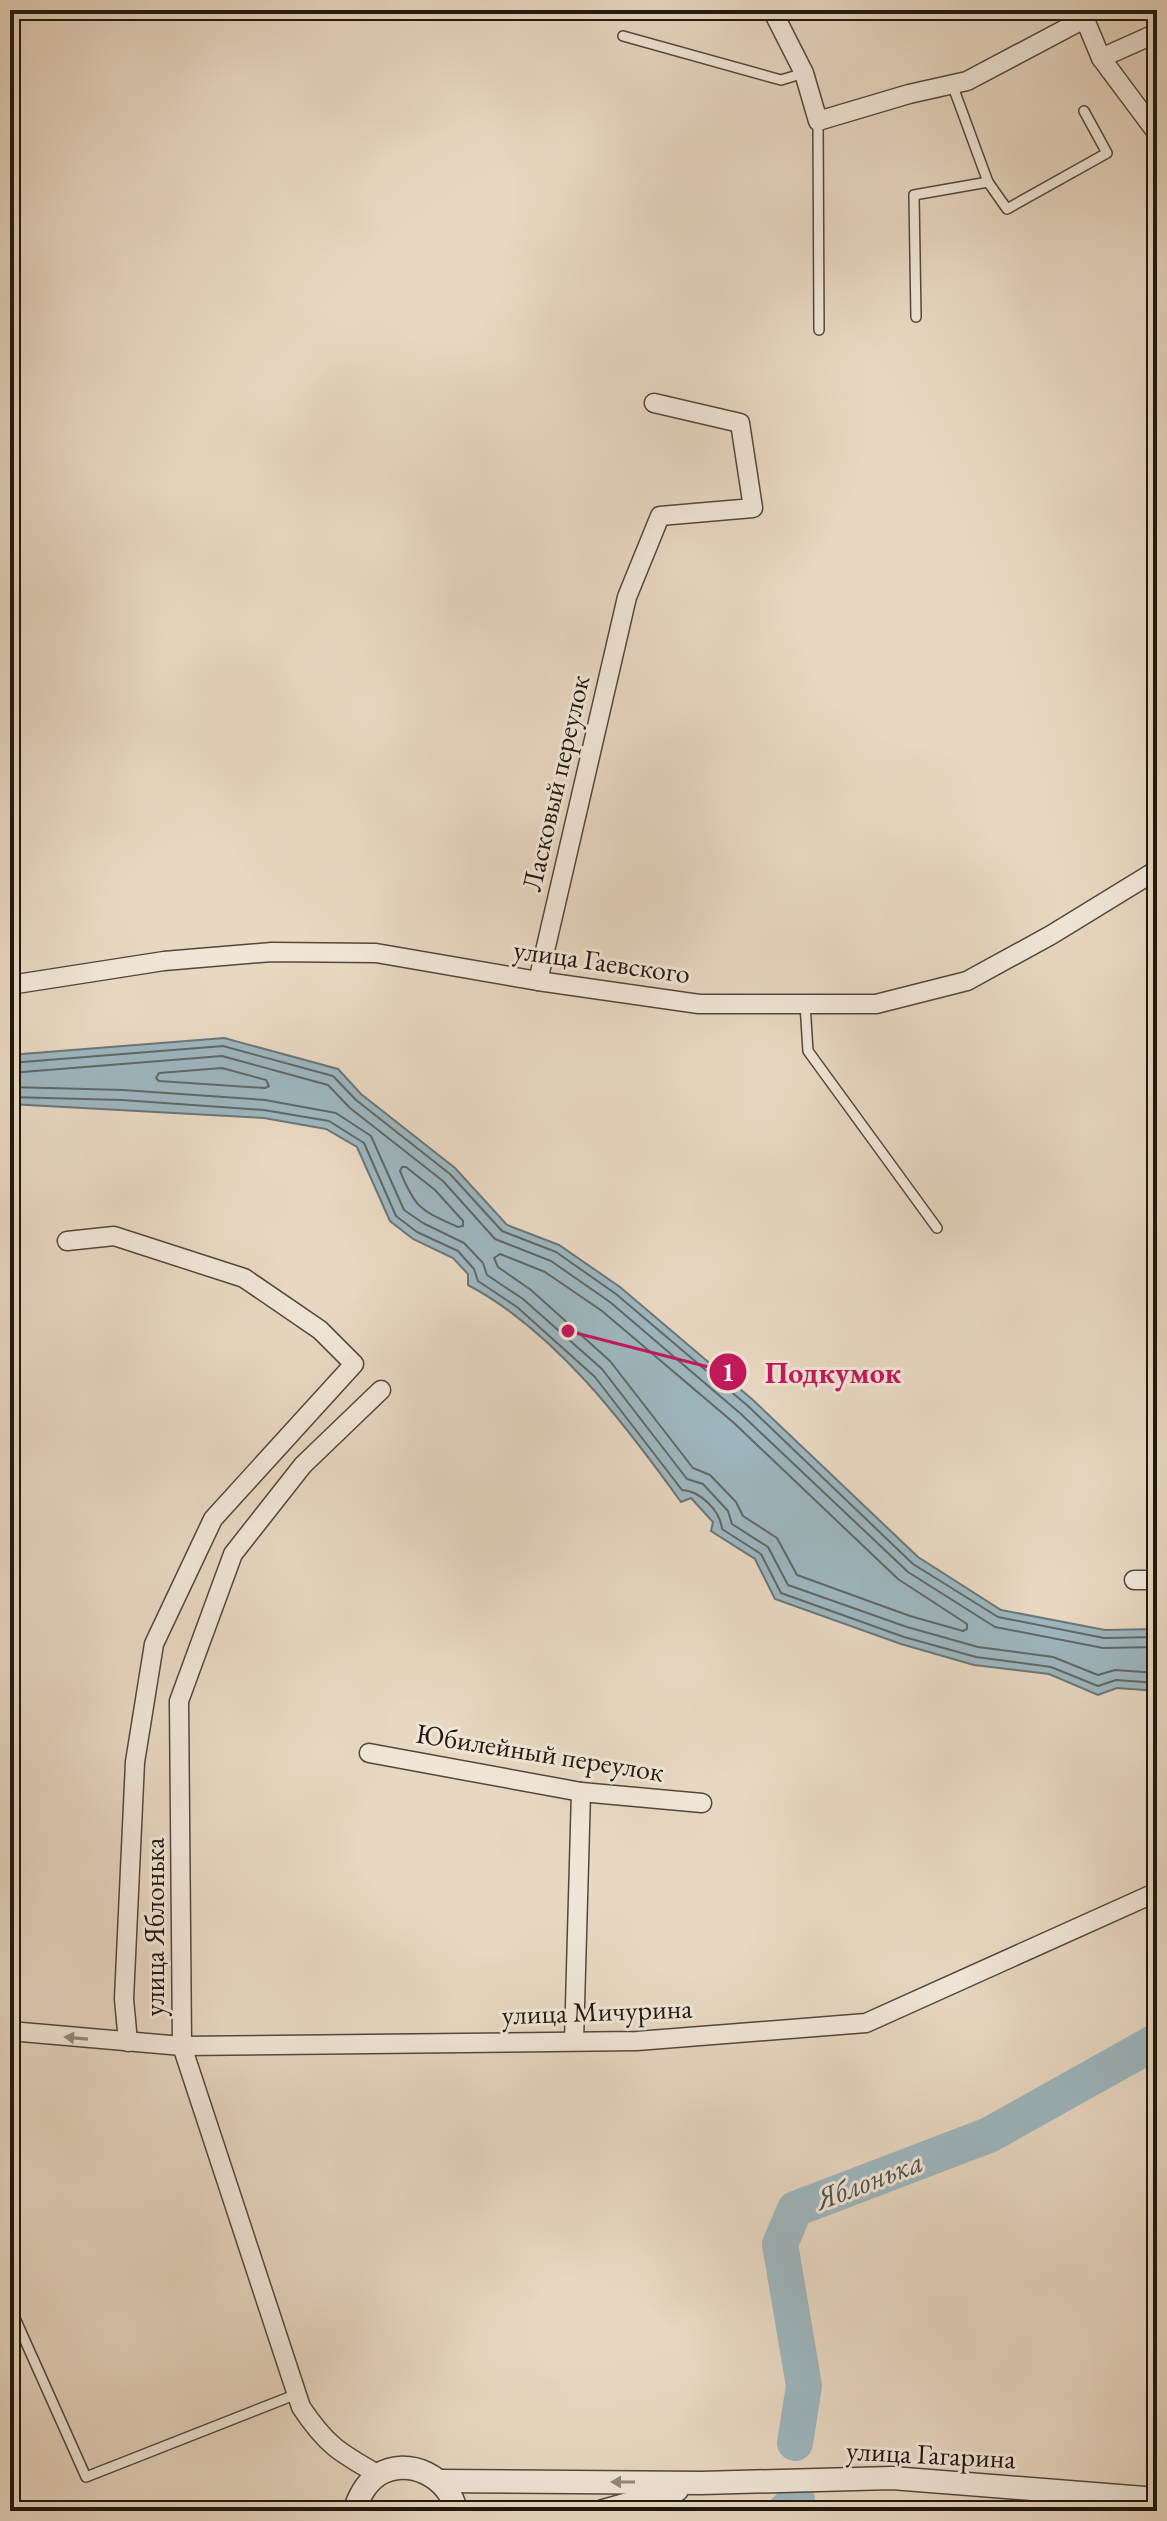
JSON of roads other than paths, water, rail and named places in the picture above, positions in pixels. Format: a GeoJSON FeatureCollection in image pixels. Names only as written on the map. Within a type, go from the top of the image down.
{"type":"FeatureCollection","features":[{"type":"Feature","properties":{"kind":"street"},"geometry":{"type":"LineString","coordinates":[[772,10],[804,73],[818,121],[909,94],[967,81],[1083,14],[1101,58],[1157,133]]}},
{"type":"Feature","properties":{"kind":"street"},"geometry":{"type":"LineString","coordinates":[[1101,58],[1157,33]]}},
{"type":"Feature","properties":{"kind":"street","name":"Ласковый переулок"},"geometry":{"type":"LineString","coordinates":[[538,981],[627,597],[660,516],[753,508],[740,423],[654,403]]}},
{"type":"Feature","properties":{"kind":"street","name":"улица Гаевского"},"geometry":{"type":"LineString","coordinates":[[10,985],[164,961],[272,952],[376,953],[699,1004],[876,1004],[967,981],[1051,935],[1157,870]]}},
{"type":"Feature","properties":{"kind":"street","name":"улица Яблонька"},"geometry":{"type":"LineString","coordinates":[[67,1241],[114,1236],[244,1278],[320,1330],[354,1364],[213,1519],[154,1644],[135,1762],[124,1999],[128,2042]]}},
{"type":"Feature","properties":{"kind":"street","name":"улица Яблонька"},"geometry":{"type":"LineString","coordinates":[[379,2475],[343,2455],[319,2434],[301,2407],[182,2046],[179,1701],[233,1554],[303,1465],[381,1390]]}},
{"type":"Feature","properties":{"kind":"street"},"geometry":{"type":"LineString","coordinates":[[1134,1580],[1157,1580]]}},
{"type":"Feature","properties":{"kind":"street","name":"Юбилейный переулок"},"geometry":{"type":"LineString","coordinates":[[369,1753],[581,1792],[702,1803]]}},
{"type":"Feature","properties":{"kind":"street"},"geometry":{"type":"LineString","coordinates":[[574,2041],[581,1792]]}},
{"type":"Feature","properties":{"kind":"street","name":"улица Мичурина"},"geometry":{"type":"LineString","coordinates":[[10,2031],[182,2046],[637,2041],[866,2023],[1157,1892]]}},
{"type":"Feature","properties":{"kind":"street","name":"улица Гагарина"},"geometry":{"type":"LineString","coordinates":[[379,2475],[399,2468],[421,2470],[440,2481],[701,2483],[892,2478],[1157,2499]]}},
{"type":"Feature","properties":{"kind":"street"},"geometry":{"type":"LineString","coordinates":[[354,2511],[361,2491],[379,2475]]}},
{"type":"Feature","properties":{"kind":"street"},"geometry":{"type":"LineString","coordinates":[[440,2481],[449,2492],[456,2511]]}},
{"type":"Feature","properties":{"kind":"street","name":"улица Гагарина"},"geometry":{"type":"LineString","coordinates":[[603,2511],[701,2483]]}},
{"type":"Feature","properties":{"kind":"lane"},"geometry":{"type":"LineString","coordinates":[[623,36],[781,80],[804,73]]}},
{"type":"Feature","properties":{"kind":"lane"},"geometry":{"type":"LineString","coordinates":[[952,84],[988,182],[1007,209],[1107,153],[1084,111]]}},
{"type":"Feature","properties":{"kind":"lane"},"geometry":{"type":"LineString","coordinates":[[818,121],[819,330]]}},
{"type":"Feature","properties":{"kind":"lane"},"geometry":{"type":"LineString","coordinates":[[916,317],[914,195],[988,182]]}},
{"type":"Feature","properties":{"kind":"lane"},"geometry":{"type":"LineString","coordinates":[[805,1004],[808,1051],[937,1228]]}},
{"type":"Feature","properties":{"kind":"lane"},"geometry":{"type":"LineString","coordinates":[[10,2307],[86,2477],[297,2394]]}},
{"type":"Feature","properties":{"kind":"water"},"geometry":{"type":"Polygon","coordinates":[[[224,1038],[338,1069],[361,1094],[455,1168],[507,1225],[559,1245],[620,1287],[753,1400],[918,1557],[1001,1610],[1105,1630],[1157,1629],[1157,1691],[1117,1688],[1098,1695],[1049,1674],[974,1665],[901,1644],[775,1599],[755,1559],[711,1531],[713,1522],[691,1498],[681,1502],[612,1411],[559,1353],[500,1304],[468,1285],[468,1274],[453,1258],[413,1239],[390,1221],[357,1147],[326,1129],[264,1118],[10,1104],[10,1055],[224,1038]]]}},
{"type":"Feature","properties":{"kind":"waterway","name":"Яблонька"},"geometry":{"type":"LineString","coordinates":[[795,2443],[804,2386],[780,2244],[795,2209],[989,2135],[1157,2041]]}},
{"type":"Feature","properties":{"kind":"waterway","name":"Яблонька"},"geometry":{"type":"LineString","coordinates":[[785,2511],[797,2500]]}},
{"type":"Feature","properties":{"kind":"place","name":"Подкумок"},"geometry":{"type":"Point","coordinates":[568,1331]}}]}
